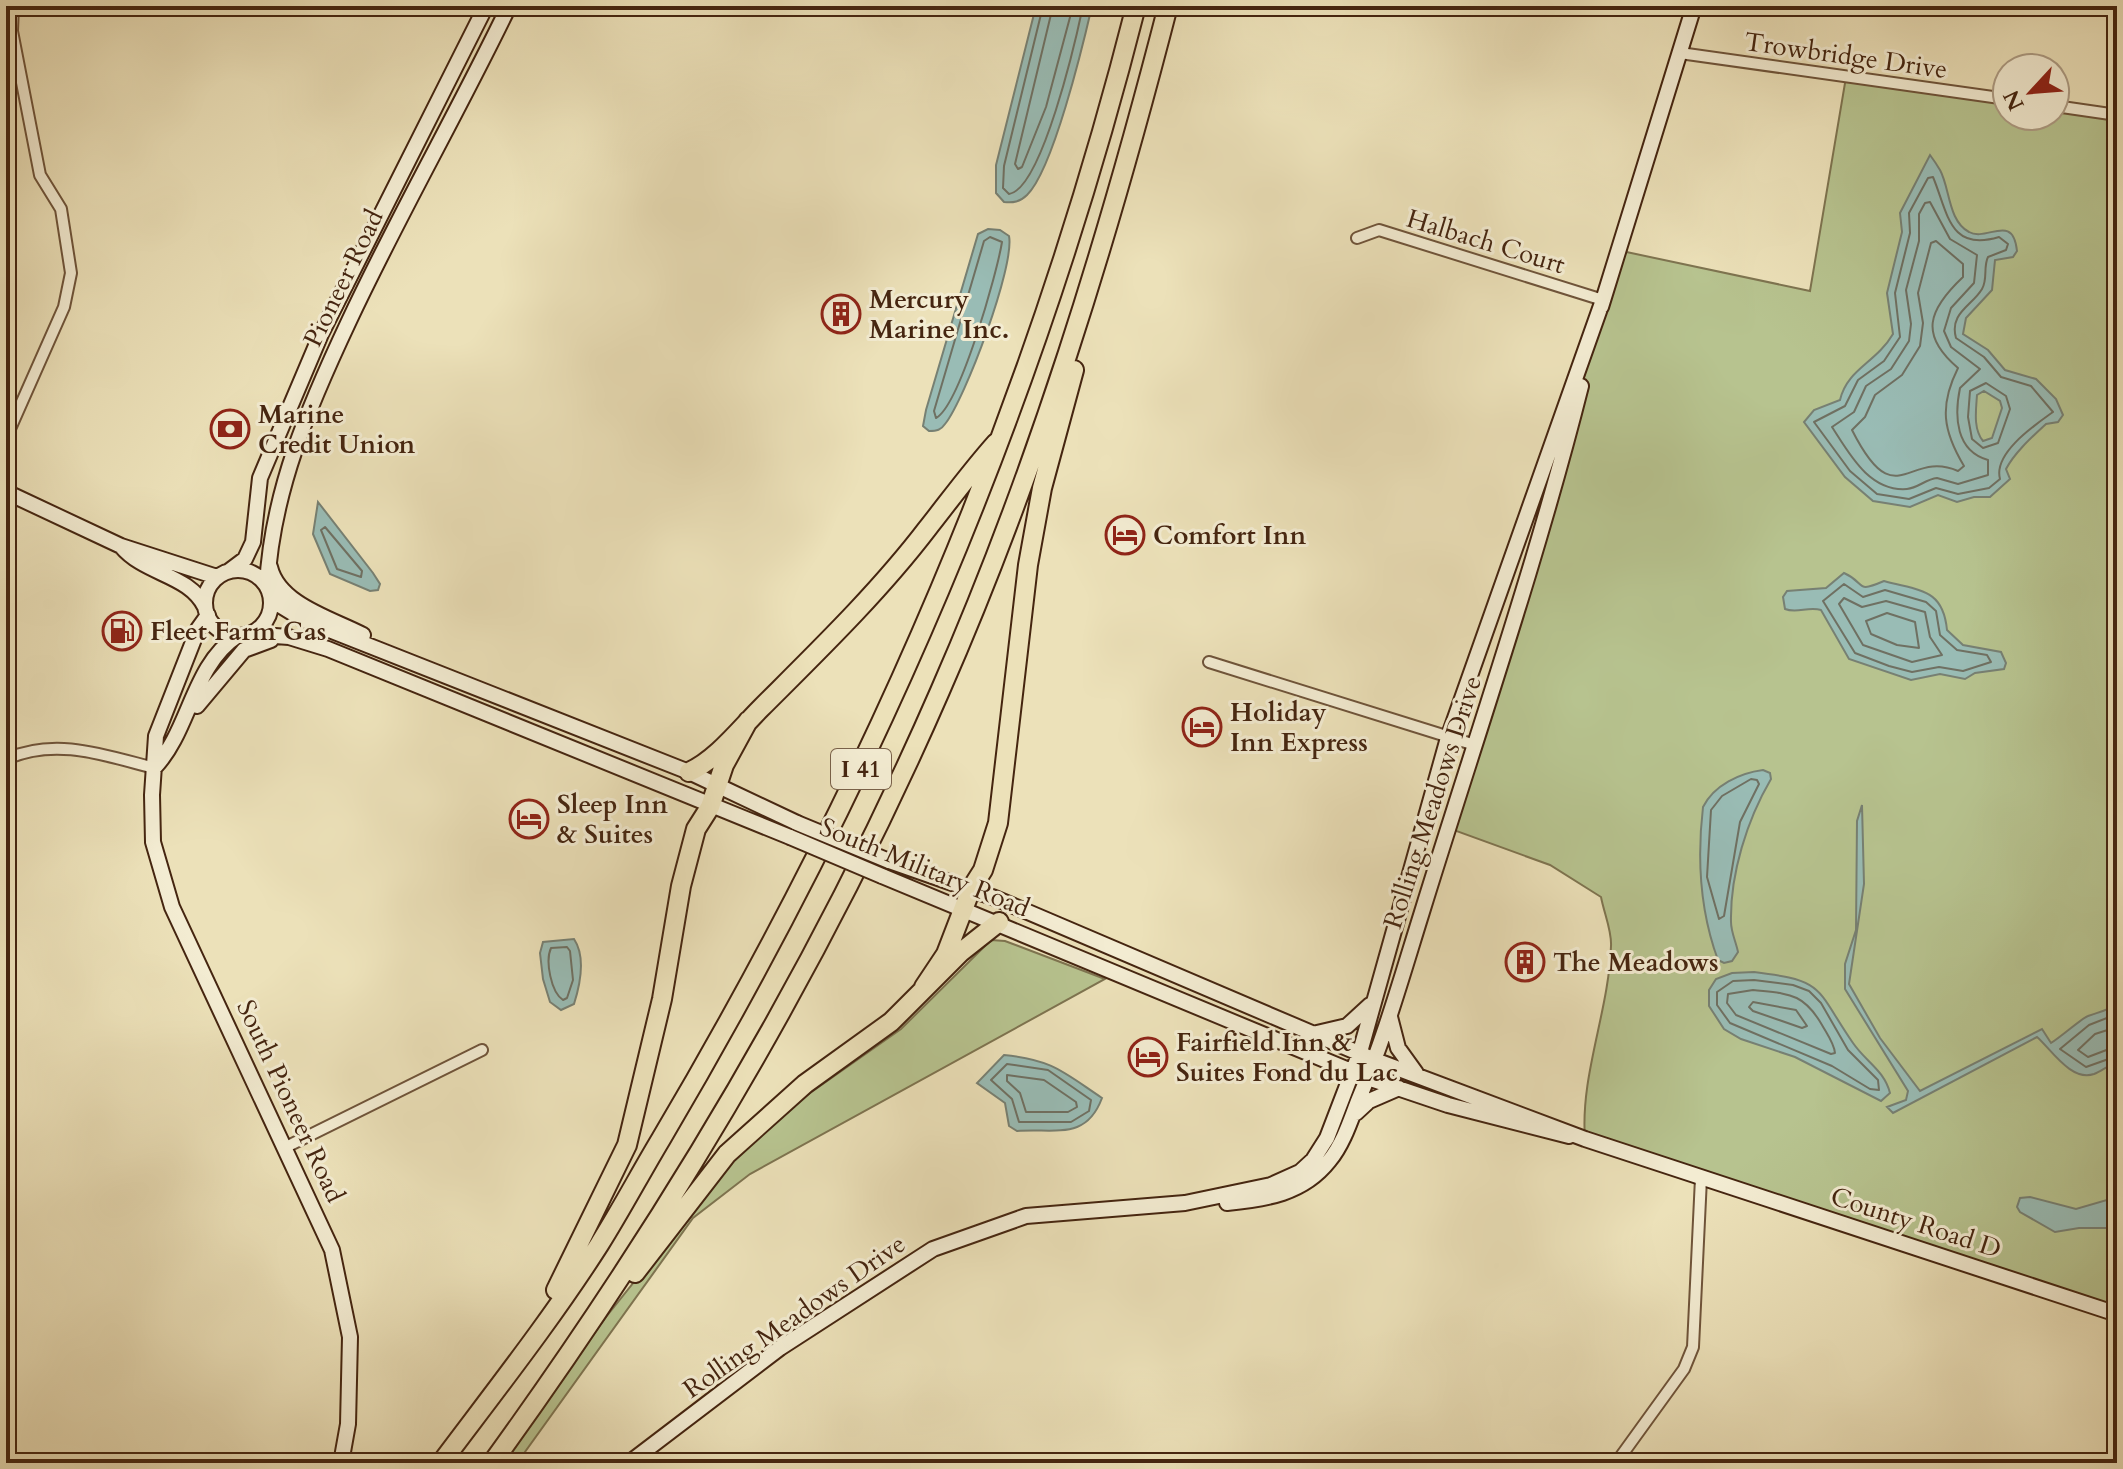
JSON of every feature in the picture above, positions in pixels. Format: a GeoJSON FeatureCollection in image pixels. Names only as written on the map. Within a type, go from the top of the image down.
{"type":"FeatureCollection","features":[{"type":"Feature","properties":{"kind":"highway","name":"I 41"},"geometry":{"type":"LineString","coordinates":[[441,1463],[532,1341],[599,1244],[775,940],[906,675],[1005,432],[1072,237],[1136,6]]}},
{"type":"Feature","properties":{"kind":"highway","name":"I 41"},"geometry":{"type":"LineString","coordinates":[[492,1463],[564,1363],[750,1065],[897,784],[940,691],[1032,457],[1102,250],[1168,6]]}},
{"type":"Feature","properties":{"kind":"highway"},"geometry":{"type":"LineString","coordinates":[[924,987],[946,954],[971,889],[983,870],[998,823],[1036,519],[1102,250]]}},
{"type":"Feature","properties":{"kind":"highway"},"geometry":{"type":"LineString","coordinates":[[689,772],[700,767],[748,721],[869,595],[1005,432]]}},
{"type":"Feature","properties":{"kind":"highway"},"geometry":{"type":"LineString","coordinates":[[532,1341],[627,1145],[662,999],[681,886],[696,829],[710,807],[731,751],[748,721]]}},
{"type":"Feature","properties":{"kind":"highway"},"geometry":{"type":"LineString","coordinates":[[564,1363],[727,1154],[805,1084],[891,1022],[976,938],[999,922]]}},
{"type":"Feature","properties":{"kind":"main road","name":"Pioneer Road"},"geometry":{"type":"LineString","coordinates":[[223,574],[245,559],[253,542],[260,478],[312,355],[486,6]]}},
{"type":"Feature","properties":{"kind":"main road","name":"Pioneer Road"},"geometry":{"type":"LineString","coordinates":[[269,590],[268,556],[289,460],[313,398],[375,264],[509,6]]}},
{"type":"Feature","properties":{"kind":"main road","name":"Rolling Meadows Drive"},"geometry":{"type":"LineString","coordinates":[[1185,1203],[1271,1185],[1307,1167],[1327,1138],[1360,1052],[1448,738],[1603,300],[1694,6]]}},
{"type":"Feature","properties":{"kind":"main road","name":"Rolling Meadows Drive"},"geometry":{"type":"LineString","coordinates":[[629,1463],[780,1348],[933,1249],[1026,1216],[1250,1201],[1297,1188],[1329,1162],[1368,1078],[1390,1014],[1552,500],[1603,300]]}},
{"type":"Feature","properties":{"kind":"main road"},"geometry":{"type":"LineString","coordinates":[[6,492],[121,546],[223,574],[251,572],[269,590],[272,603],[265,623],[217,653],[165,756],[154,768]]}},
{"type":"Feature","properties":{"kind":"main road"},"geometry":{"type":"LineString","coordinates":[[121,546],[137,563],[191,588],[219,630],[243,635]]}},
{"type":"Feature","properties":{"kind":"main road"},"geometry":{"type":"LineString","coordinates":[[268,556],[273,576],[291,597],[398,655]]}},
{"type":"Feature","properties":{"kind":"main road"},"geometry":{"type":"LineString","coordinates":[[207,612],[207,591],[223,574]]}},
{"type":"Feature","properties":{"kind":"main road","name":"South Military Road"},"geometry":{"type":"LineString","coordinates":[[269,590],[281,606],[299,618],[689,772],[797,823],[889,861],[971,889],[1375,1060],[1585,1139],[1701,1178]]}},
{"type":"Feature","properties":{"kind":"main road","name":"South Pioneer Road"},"geometry":{"type":"LineString","coordinates":[[207,612],[156,736],[153,842],[166,892],[326,1233],[345,1301],[350,1377],[348,1424],[341,1463]]}},
{"type":"Feature","properties":{"kind":"main road","name":"South Military Road"},"geometry":{"type":"LineString","coordinates":[[243,635],[298,639],[964,907],[1368,1078],[1542,1132],[1585,1139]]}},
{"type":"Feature","properties":{"kind":"main road"},"geometry":{"type":"LineString","coordinates":[[181,725],[244,650],[267,640],[298,639]]}},
{"type":"Feature","properties":{"kind":"main road"},"geometry":{"type":"LineString","coordinates":[[1312,1033],[1330,1033],[1347,1026],[1372,1001]]}},
{"type":"Feature","properties":{"kind":"main road"},"geometry":{"type":"LineString","coordinates":[[1390,1014],[1398,1048],[1420,1076]]}},
{"type":"Feature","properties":{"kind":"main road"},"geometry":{"type":"LineString","coordinates":[[1352,1116],[1369,1101],[1399,1088]]}},
{"type":"Feature","properties":{"kind":"main road","name":"County Road D"},"geometry":{"type":"LineString","coordinates":[[1701,1178],[2117,1314]]}},
{"type":"Feature","properties":{"kind":"street"},"geometry":{"type":"LineString","coordinates":[[6,438],[61,315],[71,273],[61,209],[40,175],[12,31],[13,6]]}},
{"type":"Feature","properties":{"kind":"street","name":"Trowbridge Drive"},"geometry":{"type":"LineString","coordinates":[[1680,53],[1991,97]]}},
{"type":"Feature","properties":{"kind":"street"},"geometry":{"type":"LineString","coordinates":[[2071,108],[2117,115]]}},
{"type":"Feature","properties":{"kind":"street","name":"Halbach Court"},"geometry":{"type":"LineString","coordinates":[[1357,238],[1379,230],[1603,300]]}},
{"type":"Feature","properties":{"kind":"street"},"geometry":{"type":"LineString","coordinates":[[1209,662],[1475,745]]}},
{"type":"Feature","properties":{"kind":"street"},"geometry":{"type":"LineString","coordinates":[[6,759],[36,748],[59,748],[154,768]]}},
{"type":"Feature","properties":{"kind":"street"},"geometry":{"type":"LineString","coordinates":[[286,1147],[482,1050]]}},
{"type":"Feature","properties":{"kind":"street"},"geometry":{"type":"LineString","coordinates":[[1616,1463],[1684,1369],[1693,1347],[1701,1178]]}},
{"type":"Feature","properties":{"kind":"green space"},"geometry":{"type":"Polygon","coordinates":[[[1846,77],[1991,97],[1991,132],[2071,132],[2071,108],[2117,115],[2117,1314],[1585,1139],[1587,1091],[1611,946],[1601,897],[1550,865],[1448,828],[1552,500],[1617,250],[1810,291],[1846,77]]]}},
{"type":"Feature","properties":{"kind":"green space"},"geometry":{"type":"Polygon","coordinates":[[[991,940],[1005,941],[1105,979],[750,1174],[693,1218],[517,1463],[500,1463],[606,1317],[729,1163],[793,1105],[901,1029],[991,940]]]}},
{"type":"Feature","properties":{"kind":"water"},"geometry":{"type":"Polygon","coordinates":[[[1036,6],[1092,6],[1066,106],[1047,160],[1027,195],[1016,202],[1004,202],[996,193],[996,165],[1036,6]]]}},
{"type":"Feature","properties":{"kind":"water"},"geometry":{"type":"Polygon","coordinates":[[[1930,155],[1940,170],[1953,212],[1962,227],[1976,234],[2005,230],[2015,239],[2017,251],[2013,257],[1995,260],[1992,290],[1966,318],[1963,334],[1988,350],[2005,370],[2036,379],[2056,399],[2063,415],[2058,422],[2046,424],[2019,451],[2006,469],[2010,479],[1990,497],[1957,502],[1938,495],[1910,507],[1873,501],[1845,477],[1804,422],[1814,410],[1840,400],[1855,373],[1879,352],[1893,334],[1887,293],[1902,232],[1900,213],[1930,155]],[[1984,391],[1977,395],[1976,425],[1983,441],[1992,438],[2002,408],[2000,401],[1984,391]]]}},
{"type":"Feature","properties":{"kind":"water"},"geometry":{"type":"Polygon","coordinates":[[[988,229],[1000,230],[1009,236],[1009,252],[997,302],[954,410],[942,428],[929,431],[923,426],[926,410],[978,234],[988,229]]]}},
{"type":"Feature","properties":{"kind":"water"},"geometry":{"type":"Polygon","coordinates":[[[318,502],[373,573],[380,584],[378,590],[370,591],[330,574],[313,534],[318,502]]]}},
{"type":"Feature","properties":{"kind":"water"},"geometry":{"type":"Polygon","coordinates":[[[1844,573],[1864,587],[1884,581],[1927,594],[1940,606],[1947,630],[1963,645],[2001,652],[2006,663],[2004,669],[1975,673],[1965,679],[1940,674],[1911,680],[1849,659],[1821,610],[1785,609],[1783,597],[1787,591],[1826,588],[1844,573]]]}},
{"type":"Feature","properties":{"kind":"water"},"geometry":{"type":"Polygon","coordinates":[[[1763,770],[1770,773],[1771,779],[1754,812],[1733,885],[1731,926],[1738,952],[1732,961],[1724,963],[1718,960],[1704,904],[1700,865],[1703,807],[1714,792],[1728,781],[1763,770]]]}},
{"type":"Feature","properties":{"kind":"water"},"geometry":{"type":"Polygon","coordinates":[[[1862,805],[1864,884],[1849,984],[1880,1038],[1920,1091],[2042,1029],[2051,1043],[2085,1017],[2106,1010],[2117,1002],[2117,1063],[2094,1074],[2077,1073],[2062,1063],[2037,1037],[1893,1113],[1887,1107],[1906,1100],[1908,1091],[1845,989],[1845,964],[1856,930],[1857,821],[1862,805]]]}},
{"type":"Feature","properties":{"kind":"water"},"geometry":{"type":"Polygon","coordinates":[[[574,939],[580,954],[580,980],[574,1004],[561,1010],[550,1002],[540,953],[543,942],[574,939]]]}},
{"type":"Feature","properties":{"kind":"water"},"geometry":{"type":"Polygon","coordinates":[[[1754,972],[1795,979],[1817,990],[1858,1050],[1884,1078],[1890,1093],[1881,1101],[1795,1057],[1741,1039],[1724,1029],[1709,1006],[1709,990],[1716,979],[1732,973],[1754,972]]]}},
{"type":"Feature","properties":{"kind":"water"},"geometry":{"type":"Polygon","coordinates":[[[1004,1055],[1034,1060],[1067,1074],[1102,1098],[1095,1112],[1078,1127],[1068,1130],[1017,1131],[1009,1126],[1005,1103],[977,1083],[1004,1055]]]}},
{"type":"Feature","properties":{"kind":"water"},"geometry":{"type":"Polygon","coordinates":[[[2030,1197],[2076,1209],[2117,1197],[2117,1228],[2079,1228],[2055,1232],[2020,1212],[2017,1207],[2020,1198],[2030,1197]]]}},
{"type":"Feature","properties":{"kind":"place","name":"Mercury Marine Inc."},"geometry":{"type":"Point","coordinates":[841,314]}},
{"type":"Feature","properties":{"kind":"place","name":"Marine Credit Union"},"geometry":{"type":"Point","coordinates":[230,429]}},
{"type":"Feature","properties":{"kind":"place","name":"Comfort Inn"},"geometry":{"type":"Point","coordinates":[1125,535]}},
{"type":"Feature","properties":{"kind":"place","name":"Fleet Farm Gas"},"geometry":{"type":"Point","coordinates":[122,631]}},
{"type":"Feature","properties":{"kind":"place","name":"Holiday Inn Express"},"geometry":{"type":"Point","coordinates":[1202,727]}},
{"type":"Feature","properties":{"kind":"place","name":"Sleep Inn & Suites"},"geometry":{"type":"Point","coordinates":[529,819]}},
{"type":"Feature","properties":{"kind":"place","name":"The Meadows"},"geometry":{"type":"Point","coordinates":[1525,962]}},
{"type":"Feature","properties":{"kind":"place","name":"Fairfield Inn & Suites Fond du Lac"},"geometry":{"type":"Point","coordinates":[1148,1057]}}]}
